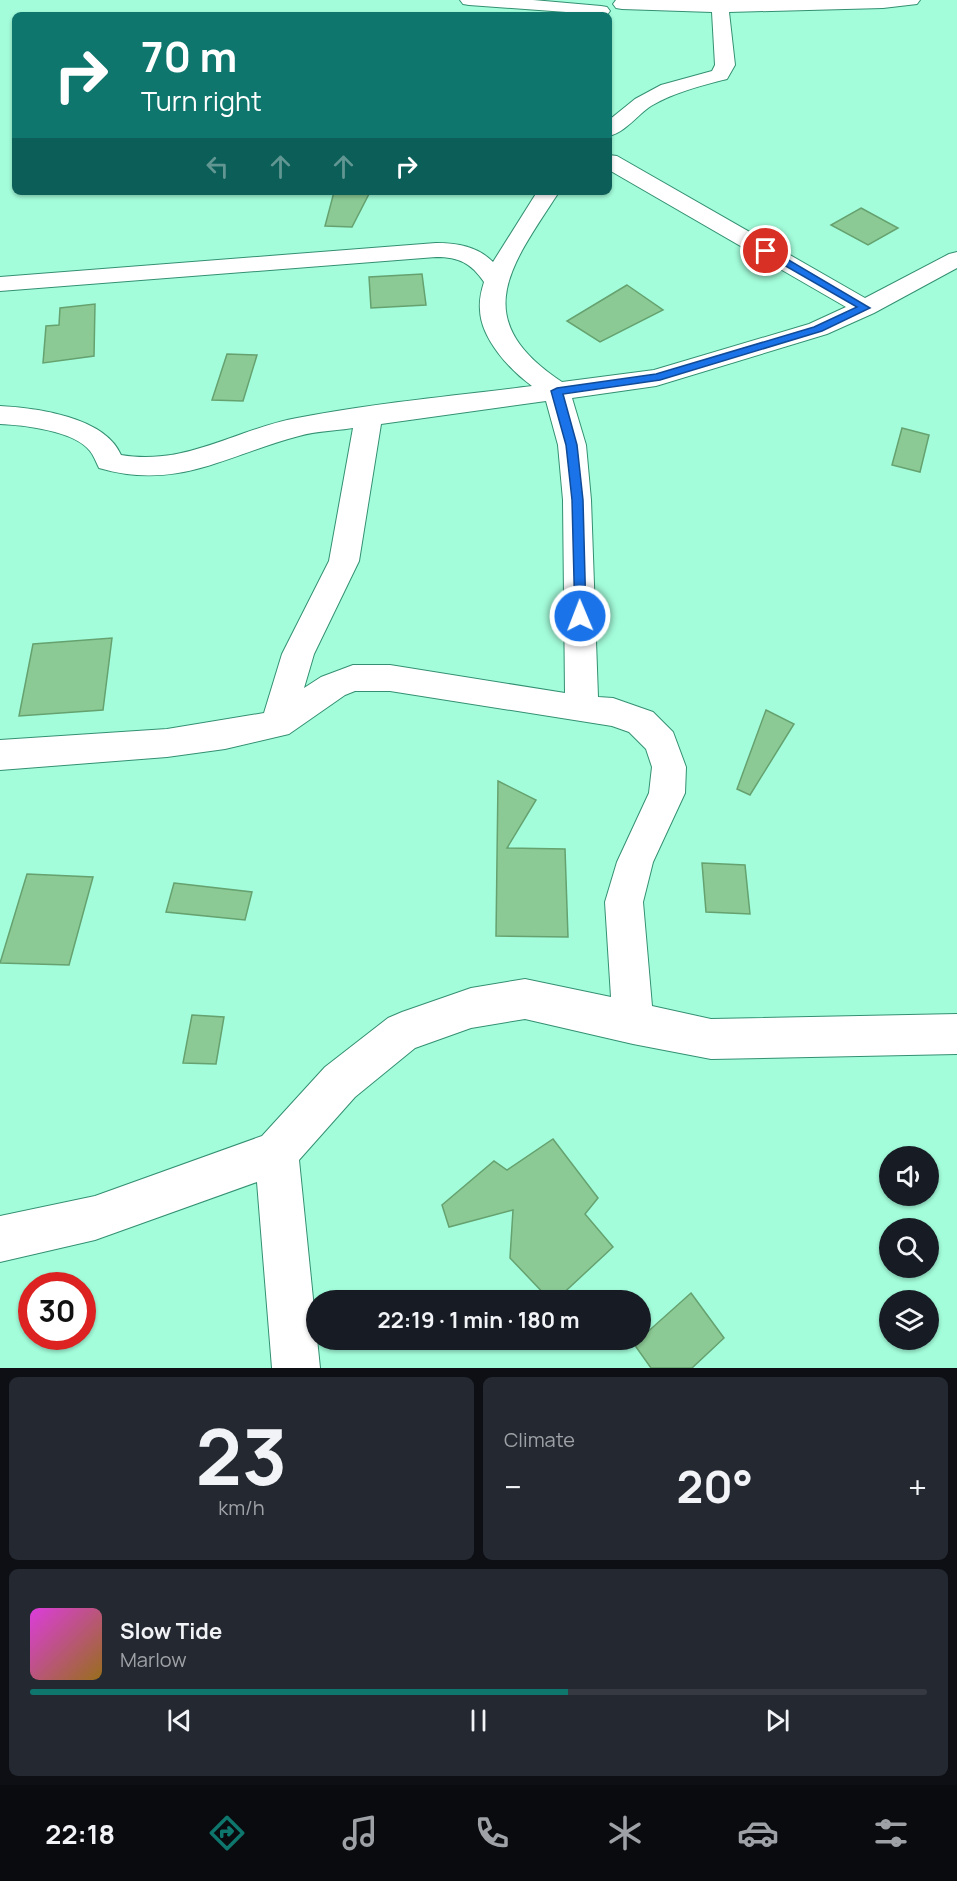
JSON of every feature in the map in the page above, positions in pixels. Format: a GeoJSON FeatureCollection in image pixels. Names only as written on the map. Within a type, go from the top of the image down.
{"type":"FeatureCollection","features":[{"type":"Feature","properties":{"kind":"street"},"geometry":{"type":"LineString","coordinates":[[469,0],[590,12]]}},
{"type":"Feature","properties":{"kind":"street"},"geometry":{"type":"LineString","coordinates":[[602,12],[625,2],[720,6],[883,3],[910,0]]}},
{"type":"Feature","properties":{"kind":"street"},"geometry":{"type":"LineString","coordinates":[[612,128],[642,103],[668,89],[720,75],[725,65],[720,6]]}},
{"type":"Feature","properties":{"kind":"street"},"geometry":{"type":"LineString","coordinates":[[612,163],[865,308]]}},
{"type":"Feature","properties":{"kind":"street"},"geometry":{"type":"LineString","coordinates":[[546,195],[521,233],[495,280],[492,312],[503,339],[524,367],[557,391],[572,445],[578,500],[582,709]]}},
{"type":"Feature","properties":{"kind":"street"},"geometry":{"type":"LineString","coordinates":[[0,284],[436,250],[465,252],[482,262],[495,280]]}},
{"type":"Feature","properties":{"kind":"street"},"geometry":{"type":"LineString","coordinates":[[0,415],[50,422],[78,430],[103,445],[108,460],[123,465],[156,467],[218,454],[296,427],[656,378],[818,329],[865,308],[957,259]]}},
{"type":"Feature","properties":{"kind":"street"},"geometry":{"type":"LineString","coordinates":[[278,724],[298,654],[344,561],[369,416]]}},
{"type":"Feature","properties":{"kind":"street"},"geometry":{"type":"LineString","coordinates":[[0,755],[167,743],[225,735],[278,724],[333,686],[354,678],[390,678],[613,712],[641,722],[661,742],[669,767],[667,794],[634,862],[624,902],[633,1024]]}},
{"type":"Feature","properties":{"kind":"street"},"geometry":{"type":"LineString","coordinates":[[0,1239],[95,1218],[276,1153],[339,1082],[402,1032],[471,1008],[525,999],[711,1039],[957,1034]]}},
{"type":"Feature","properties":{"kind":"street"},"geometry":{"type":"LineString","coordinates":[[276,1153],[296,1368]]}},
{"type":"Feature","properties":{"kind":"building"},"geometry":{"type":"Polygon","coordinates":[[[333,195],[368,195],[352,227],[325,226],[333,195]]]}},
{"type":"Feature","properties":{"kind":"building"},"geometry":{"type":"Polygon","coordinates":[[[861,208],[898,228],[868,245],[831,225],[861,208]]]}},
{"type":"Feature","properties":{"kind":"building"},"geometry":{"type":"Polygon","coordinates":[[[422,274],[426,305],[371,308],[369,277],[422,274]]]}},
{"type":"Feature","properties":{"kind":"building"},"geometry":{"type":"Polygon","coordinates":[[[627,285],[663,310],[600,342],[567,321],[627,285]]]}},
{"type":"Feature","properties":{"kind":"building"},"geometry":{"type":"Polygon","coordinates":[[[95,304],[94,356],[43,363],[46,326],[59,325],[60,308],[95,304]]]}},
{"type":"Feature","properties":{"kind":"building"},"geometry":{"type":"Polygon","coordinates":[[[227,354],[257,355],[243,401],[212,400],[227,354]]]}},
{"type":"Feature","properties":{"kind":"building"},"geometry":{"type":"Polygon","coordinates":[[[902,428],[929,435],[920,472],[892,465],[902,428]]]}},
{"type":"Feature","properties":{"kind":"building"},"geometry":{"type":"Polygon","coordinates":[[[112,638],[103,710],[19,716],[33,644],[112,638]]]}},
{"type":"Feature","properties":{"kind":"building"},"geometry":{"type":"Polygon","coordinates":[[[766,710],[794,724],[750,795],[737,789],[766,710]]]}},
{"type":"Feature","properties":{"kind":"building"},"geometry":{"type":"Polygon","coordinates":[[[498,781],[536,800],[507,848],[565,849],[568,937],[496,936],[498,781]]]}},
{"type":"Feature","properties":{"kind":"building"},"geometry":{"type":"Polygon","coordinates":[[[702,863],[745,865],[750,914],[706,912],[702,863]]]}},
{"type":"Feature","properties":{"kind":"building"},"geometry":{"type":"Polygon","coordinates":[[[27,874],[93,877],[69,965],[0,963],[27,874]]]}},
{"type":"Feature","properties":{"kind":"building"},"geometry":{"type":"Polygon","coordinates":[[[174,883],[252,892],[245,920],[166,912],[174,883]]]}},
{"type":"Feature","properties":{"kind":"building"},"geometry":{"type":"Polygon","coordinates":[[[192,1015],[224,1017],[216,1064],[183,1063],[192,1015]]]}},
{"type":"Feature","properties":{"kind":"building"},"geometry":{"type":"Polygon","coordinates":[[[553,1139],[598,1198],[585,1214],[613,1247],[567,1290],[540,1290],[510,1258],[513,1210],[449,1227],[442,1205],[494,1161],[507,1170],[553,1139]]]}},
{"type":"Feature","properties":{"kind":"building"},"geometry":{"type":"Polygon","coordinates":[[[691,1293],[724,1338],[692,1368],[651,1368],[638,1350],[651,1350],[651,1329],[691,1293]]]}},
{"type":"Feature","properties":{"kind":"route"},"geometry":{"type":"LineString","coordinates":[[580,616],[578,500],[572,445],[557,391],[656,378],[818,329],[865,308],[766,251]]}}]}
